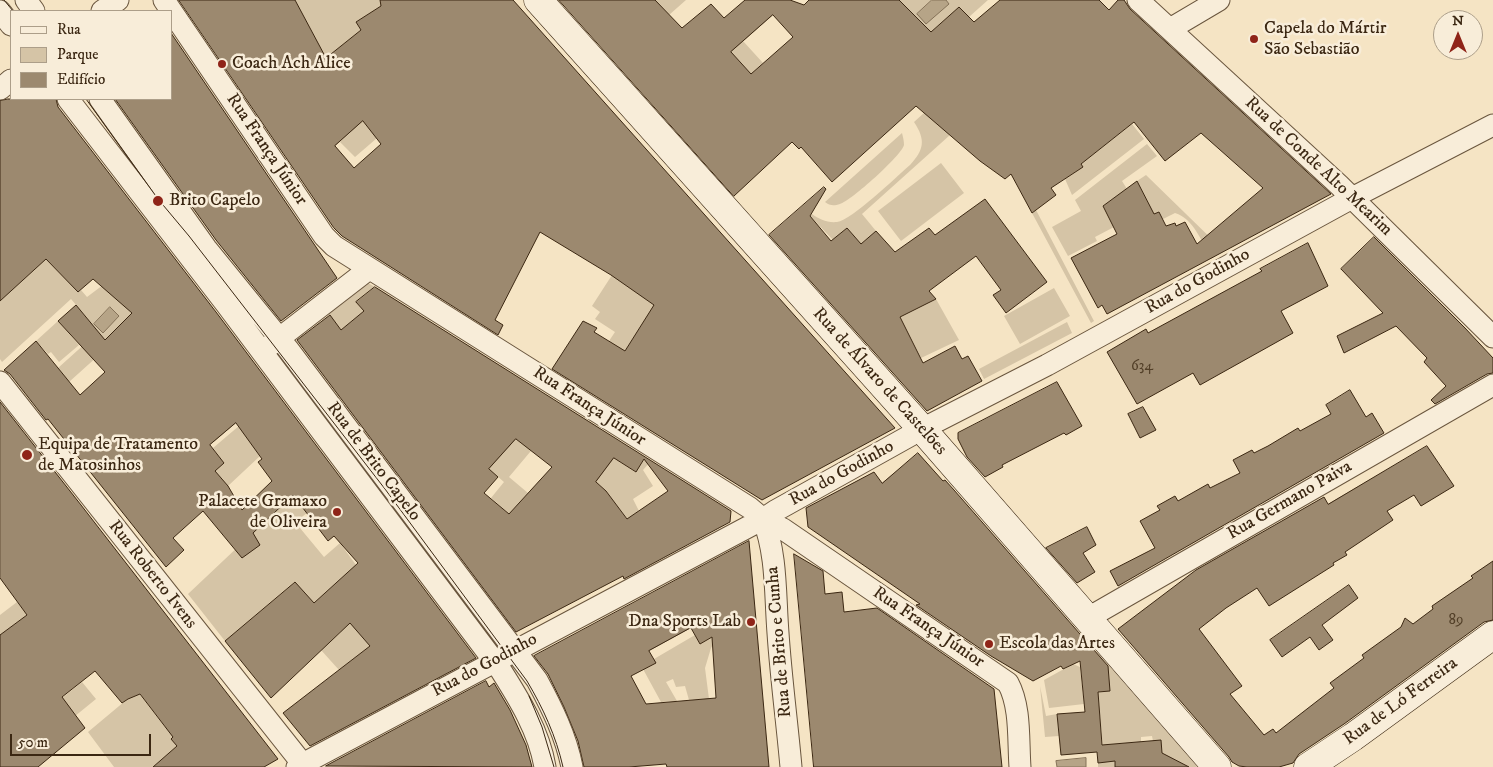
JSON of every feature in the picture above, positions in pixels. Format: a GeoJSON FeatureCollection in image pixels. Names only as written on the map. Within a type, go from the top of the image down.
{"type":"FeatureCollection","features":[{"type":"Feature","properties":{"kind":"street"},"geometry":{"type":"LineString","coordinates":[[103,10],[118,0]]}},
{"type":"Feature","properties":{"kind":"street","name":"Rua de Álvaro de Castelões"},"geometry":{"type":"LineString","coordinates":[[538,0],[922,429],[1217,767]]}},
{"type":"Feature","properties":{"kind":"street","name":"Rua de Conde Alto Mearim"},"geometry":{"type":"LineString","coordinates":[[1138,0],[1352,198],[1493,337]]}},
{"type":"Feature","properties":{"kind":"street"},"geometry":{"type":"LineString","coordinates":[[1170,29],[1219,0]]}},
{"type":"Feature","properties":{"kind":"street"},"geometry":{"type":"LineString","coordinates":[[0,11],[10,24]]}},
{"type":"Feature","properties":{"kind":"street","name":"Rua França Júnior"},"geometry":{"type":"LineString","coordinates":[[172,12],[324,236],[334,246],[369,270],[750,508],[764,519],[783,529],[1008,683],[1016,705],[1020,767]]}},
{"type":"Feature","properties":{"kind":"street"},"geometry":{"type":"LineString","coordinates":[[0,89],[10,81]]}},
{"type":"Feature","properties":{"kind":"street","name":"Rua de Brito Capelo"},"geometry":{"type":"LineString","coordinates":[[69,100],[101,143],[234,298],[280,338],[502,632],[537,680],[568,746],[572,767]]}},
{"type":"Feature","properties":{"kind":"street","name":"Rua de Brito Capelo"},"geometry":{"type":"LineString","coordinates":[[101,100],[206,248],[262,352],[492,658],[516,693],[534,728],[545,767]]}},
{"type":"Feature","properties":{"kind":"street","name":"Rua do Godinho"},"geometry":{"type":"LineString","coordinates":[[301,766],[492,658],[518,654],[764,519],[775,511],[922,429],[1047,365],[1352,198],[1493,125]]}},
{"type":"Feature","properties":{"kind":"street"},"geometry":{"type":"LineString","coordinates":[[101,143],[121,128]]}},
{"type":"Feature","properties":{"kind":"street"},"geometry":{"type":"LineString","coordinates":[[262,352],[369,270]]}},
{"type":"Feature","properties":{"kind":"street","name":"Rua Roberto Ivens"},"geometry":{"type":"LineString","coordinates":[[0,382],[301,766]]}},
{"type":"Feature","properties":{"kind":"street","name":"Rua Germano Paiva"},"geometry":{"type":"LineString","coordinates":[[1088,618],[1493,385]]}},
{"type":"Feature","properties":{"kind":"street","name":"Rua de Brito e Cunha"},"geometry":{"type":"LineString","coordinates":[[764,519],[770,535],[773,552],[778,635],[791,767]]}},
{"type":"Feature","properties":{"kind":"street"},"geometry":{"type":"LineString","coordinates":[[492,658],[502,632]]}},
{"type":"Feature","properties":{"kind":"street","name":"Rua de Ló Ferreira"},"geometry":{"type":"LineString","coordinates":[[1308,767],[1353,738],[1493,635]]}},
{"type":"Feature","properties":{"kind":"street"},"geometry":{"type":"LineString","coordinates":[[1344,767],[1344,757],[1353,738]]}},
{"type":"Feature","properties":{"kind":"green space"},"geometry":{"type":"Polygon","coordinates":[[[295,0],[380,0],[381,6],[356,22],[361,30],[326,58],[295,0]]]}},
{"type":"Feature","properties":{"kind":"green space"},"geometry":{"type":"Polygon","coordinates":[[[655,0],[686,0],[669,15],[655,0]]]}},
{"type":"Feature","properties":{"kind":"green space"},"geometry":{"type":"Polygon","coordinates":[[[899,0],[988,0],[969,17],[959,7],[909,51],[899,0]]]}},
{"type":"Feature","properties":{"kind":"green space"},"geometry":{"type":"Polygon","coordinates":[[[743,41],[763,63],[751,74],[731,52],[743,41]]]}},
{"type":"Feature","properties":{"kind":"green space"},"geometry":{"type":"Polygon","coordinates":[[[925,112],[950,135],[862,214],[876,231],[861,244],[847,228],[833,240],[810,216],[812,214],[820,219],[837,222],[853,214],[885,188],[910,165],[921,150],[922,140],[914,122],[925,112]]]}},
{"type":"Feature","properties":{"kind":"green space"},"geometry":{"type":"Polygon","coordinates":[[[363,121],[384,132],[355,157],[340,142],[363,121]]]}},
{"type":"Feature","properties":{"kind":"green space"},"geometry":{"type":"Polygon","coordinates":[[[1132,124],[1144,139],[1072,195],[1065,179],[1083,167],[1081,164],[1132,124]]]}},
{"type":"Feature","properties":{"kind":"green space"},"geometry":{"type":"Polygon","coordinates":[[[902,133],[904,145],[901,150],[875,177],[840,204],[832,205],[825,202],[902,133]]]}},
{"type":"Feature","properties":{"kind":"green space"},"geometry":{"type":"Polygon","coordinates":[[[1147,144],[1157,156],[1122,181],[1127,189],[1103,206],[1114,227],[1095,237],[1097,241],[1068,256],[1052,227],[1081,211],[1075,200],[1147,144]]]}},
{"type":"Feature","properties":{"kind":"green space"},"geometry":{"type":"Polygon","coordinates":[[[941,163],[964,193],[901,241],[878,211],[941,163]]]}},
{"type":"Feature","properties":{"kind":"green space"},"geometry":{"type":"Polygon","coordinates":[[[1146,175],[1224,251],[1211,259],[1201,239],[1182,216],[1175,213],[1163,219],[1133,211],[1149,204],[1137,181],[1146,175]]]}},
{"type":"Feature","properties":{"kind":"green space"},"geometry":{"type":"Polygon","coordinates":[[[1036,210],[1094,321],[1091,323],[1032,213],[1036,210]]]}},
{"type":"Feature","properties":{"kind":"green space"},"geometry":{"type":"Polygon","coordinates":[[[46,259],[78,292],[81,290],[87,297],[111,279],[138,308],[98,347],[81,325],[88,319],[71,299],[2,362],[0,359],[0,301],[46,259]]]}},
{"type":"Feature","properties":{"kind":"green space"},"geometry":{"type":"Polygon","coordinates":[[[612,275],[669,315],[647,317],[623,354],[607,344],[615,332],[595,319],[600,312],[592,306],[612,275]]]}},
{"type":"Feature","properties":{"kind":"green space"},"geometry":{"type":"Polygon","coordinates":[[[368,283],[375,287],[356,302],[364,311],[341,330],[328,313],[368,283]]]}},
{"type":"Feature","properties":{"kind":"green space"},"geometry":{"type":"Polygon","coordinates":[[[1054,288],[1070,316],[1020,344],[1004,316],[1054,288]]]}},
{"type":"Feature","properties":{"kind":"green space"},"geometry":{"type":"Polygon","coordinates":[[[936,299],[959,340],[921,358],[900,317],[936,299]]]}},
{"type":"Feature","properties":{"kind":"green space"},"geometry":{"type":"Polygon","coordinates":[[[58,321],[79,345],[59,362],[51,352],[48,354],[36,341],[58,321]]]}},
{"type":"Feature","properties":{"kind":"green space"},"geometry":{"type":"Polygon","coordinates":[[[1067,322],[1072,333],[984,379],[979,369],[1067,322]]]}},
{"type":"Feature","properties":{"kind":"green space"},"geometry":{"type":"Polygon","coordinates":[[[88,341],[99,355],[69,382],[58,368],[88,341]]]}},
{"type":"Feature","properties":{"kind":"green space"},"geometry":{"type":"Polygon","coordinates":[[[246,420],[260,456],[228,486],[215,471],[224,463],[213,448],[246,420]]]}},
{"type":"Feature","properties":{"kind":"green space"},"geometry":{"type":"Polygon","coordinates":[[[508,435],[541,439],[509,477],[528,493],[509,514],[491,498],[504,482],[489,469],[513,442],[508,435]]]}},
{"type":"Feature","properties":{"kind":"green space"},"geometry":{"type":"Polygon","coordinates":[[[624,444],[630,448],[620,462],[635,472],[645,458],[651,461],[643,470],[653,486],[633,499],[639,511],[633,515],[660,556],[657,558],[606,491],[596,482],[624,444]]]}},
{"type":"Feature","properties":{"kind":"green space"},"geometry":{"type":"Polygon","coordinates":[[[295,493],[307,513],[295,522],[324,557],[340,543],[356,565],[314,603],[294,582],[225,641],[188,594],[295,493]]]}},
{"type":"Feature","properties":{"kind":"green space"},"geometry":{"type":"Polygon","coordinates":[[[17,602],[27,615],[0,635],[0,615],[17,602]]]}},
{"type":"Feature","properties":{"kind":"green space"},"geometry":{"type":"Polygon","coordinates":[[[343,606],[355,628],[370,646],[339,670],[321,650],[341,632],[329,620],[343,606]]]}},
{"type":"Feature","properties":{"kind":"green space"},"geometry":{"type":"Polygon","coordinates":[[[719,633],[711,648],[705,668],[709,699],[689,700],[685,686],[676,687],[673,679],[666,682],[677,701],[661,702],[643,669],[654,659],[695,635],[700,644],[719,633]]]}},
{"type":"Feature","properties":{"kind":"green space"},"geometry":{"type":"Polygon","coordinates":[[[1097,652],[1194,761],[1197,767],[1168,767],[1152,736],[1141,737],[1141,742],[1113,744],[1115,767],[1098,767],[1098,763],[1104,762],[1098,692],[1110,691],[1088,653],[1097,652]]]}},
{"type":"Feature","properties":{"kind":"green space"},"geometry":{"type":"Polygon","coordinates":[[[1073,664],[1080,667],[1084,704],[1049,708],[1044,680],[1073,664]]]}},
{"type":"Feature","properties":{"kind":"green space"},"geometry":{"type":"Polygon","coordinates":[[[82,682],[96,699],[53,734],[38,717],[82,682]]]}},
{"type":"Feature","properties":{"kind":"green space"},"geometry":{"type":"Polygon","coordinates":[[[1040,686],[1046,716],[1057,714],[1059,736],[1045,737],[1040,686]]]}},
{"type":"Feature","properties":{"kind":"green space"},"geometry":{"type":"Polygon","coordinates":[[[137,691],[165,727],[191,706],[177,746],[153,767],[114,767],[88,732],[137,691]]]}},
{"type":"Feature","properties":{"kind":"shaded area"},"geometry":{"type":"Polygon","coordinates":[[[932,0],[946,0],[949,4],[926,24],[917,14],[932,0]]]}},
{"type":"Feature","properties":{"kind":"shaded area"},"geometry":{"type":"Polygon","coordinates":[[[110,307],[119,316],[103,333],[94,324],[110,307]]]}},
{"type":"Feature","properties":{"kind":"shaded area"},"geometry":{"type":"Polygon","coordinates":[[[1086,758],[1086,767],[1057,767],[1056,761],[1086,758]]]}},
{"type":"Feature","properties":{"kind":"building"},"geometry":{"type":"Polygon","coordinates":[[[179,0],[295,0],[326,58],[361,30],[356,22],[381,6],[380,0],[513,0],[895,428],[762,500],[552,369],[583,321],[597,328],[594,332],[625,351],[654,305],[611,275],[540,232],[495,320],[503,325],[498,335],[342,236],[334,228],[179,0]],[[363,121],[335,146],[354,168],[381,144],[363,121]]]}},
{"type":"Feature","properties":{"kind":"building"},"geometry":{"type":"Polygon","coordinates":[[[559,0],[655,0],[682,28],[711,4],[724,18],[745,0],[790,0],[804,5],[809,0],[899,0],[931,32],[959,7],[974,22],[1000,0],[1099,0],[1109,10],[1118,0],[1124,0],[1130,9],[1331,194],[1107,314],[1102,305],[1098,308],[1071,258],[1117,234],[1103,206],[1137,181],[1154,214],[1159,212],[1166,226],[1175,223],[1176,226],[1185,222],[1197,244],[1263,188],[1201,133],[1165,161],[1134,122],[1081,164],[1083,167],[1051,188],[1056,195],[1032,213],[1011,174],[1005,179],[980,161],[916,106],[832,182],[801,147],[799,149],[792,142],[734,196],[559,0]],[[773,15],[731,52],[751,74],[793,37],[773,15]]]}},
{"type":"Feature","properties":{"kind":"building"},"geometry":{"type":"Polygon","coordinates":[[[172,34],[337,278],[281,321],[216,240],[116,100],[172,100],[172,34]]]}},
{"type":"Feature","properties":{"kind":"building"},"geometry":{"type":"Polygon","coordinates":[[[8,99],[56,100],[58,107],[216,312],[476,658],[310,746],[283,713],[370,646],[350,623],[271,698],[225,641],[295,582],[314,603],[358,563],[334,536],[328,541],[293,495],[253,533],[260,545],[242,558],[203,511],[173,538],[184,550],[166,567],[48,419],[46,420],[10,374],[4,370],[36,341],[80,395],[105,372],[58,321],[76,305],[105,340],[132,313],[93,279],[78,292],[46,259],[0,301],[0,101],[8,99]],[[236,423],[210,445],[224,463],[215,471],[228,486],[242,510],[272,481],[258,462],[262,459],[236,423]]]}},
{"type":"Feature","properties":{"kind":"building"},"geometry":{"type":"Polygon","coordinates":[[[824,187],[826,189],[810,216],[831,241],[847,228],[861,244],[876,231],[895,252],[929,228],[935,235],[985,199],[1047,282],[1006,313],[993,295],[1001,290],[976,256],[929,291],[936,299],[900,317],[923,363],[955,346],[962,359],[968,356],[982,381],[927,411],[769,235],[824,187]]]}},
{"type":"Feature","properties":{"kind":"building"},"geometry":{"type":"Polygon","coordinates":[[[1374,237],[1493,358],[1493,373],[1487,374],[1435,404],[1431,400],[1446,386],[1424,362],[1427,358],[1396,326],[1344,353],[1337,336],[1383,313],[1341,269],[1374,237]]]}},
{"type":"Feature","properties":{"kind":"building"},"geometry":{"type":"Polygon","coordinates":[[[1308,243],[1328,286],[1281,311],[1293,333],[1200,385],[1193,373],[1137,404],[1107,352],[1146,329],[1148,333],[1262,271],[1260,269],[1308,243]]]}},
{"type":"Feature","properties":{"kind":"building"},"geometry":{"type":"Polygon","coordinates":[[[375,287],[731,511],[730,522],[624,579],[623,576],[516,632],[297,340],[330,315],[341,330],[364,311],[356,302],[375,287]],[[516,439],[489,469],[498,477],[484,493],[509,514],[552,467],[516,439]],[[614,458],[596,482],[606,491],[627,519],[668,491],[644,459],[636,472],[614,458]]]}},
{"type":"Feature","properties":{"kind":"building"},"geometry":{"type":"Polygon","coordinates":[[[1057,382],[1082,426],[1066,435],[1064,433],[1002,465],[1003,467],[985,477],[967,457],[958,439],[958,433],[1057,382]]]}},
{"type":"Feature","properties":{"kind":"building"},"geometry":{"type":"Polygon","coordinates":[[[1350,390],[1366,417],[1372,413],[1384,433],[1118,586],[1110,571],[1155,548],[1140,521],[1160,510],[1157,506],[1175,496],[1178,501],[1208,484],[1210,488],[1240,473],[1233,460],[1252,450],[1254,453],[1298,428],[1300,431],[1331,414],[1326,405],[1350,390]]]}},
{"type":"Feature","properties":{"kind":"building"},"geometry":{"type":"Polygon","coordinates":[[[0,402],[278,759],[264,767],[153,767],[177,746],[171,739],[173,737],[140,694],[122,703],[95,671],[62,697],[85,728],[38,767],[0,767],[0,635],[27,615],[0,578],[0,402]]]}},
{"type":"Feature","properties":{"kind":"building"},"geometry":{"type":"Polygon","coordinates":[[[1143,407],[1156,430],[1140,438],[1128,414],[1143,407]]]}},
{"type":"Feature","properties":{"kind":"building"},"geometry":{"type":"Polygon","coordinates":[[[1427,446],[1454,486],[1421,506],[1414,495],[1387,511],[1393,520],[1345,552],[1347,555],[1333,563],[1334,565],[1269,606],[1257,588],[1226,608],[1199,629],[1242,686],[1230,694],[1264,735],[1273,729],[1276,733],[1334,688],[1330,683],[1364,658],[1362,655],[1401,627],[1405,618],[1413,624],[1433,609],[1432,606],[1473,578],[1471,576],[1493,561],[1493,620],[1484,622],[1344,724],[1299,754],[1293,763],[1279,767],[1247,767],[1239,766],[1232,762],[1118,629],[1196,570],[1324,497],[1328,504],[1427,446]]]}},
{"type":"Feature","properties":{"kind":"building"},"geometry":{"type":"Polygon","coordinates":[[[918,453],[943,481],[945,480],[954,490],[1108,666],[1110,691],[1098,692],[1102,745],[1161,740],[1162,753],[1189,767],[1115,767],[1115,761],[1098,763],[1097,752],[1061,755],[1057,714],[1085,712],[1080,661],[1063,669],[1061,666],[1033,681],[991,656],[916,605],[920,604],[808,527],[806,508],[874,472],[882,483],[918,453]]]}},
{"type":"Feature","properties":{"kind":"building"},"geometry":{"type":"Polygon","coordinates":[[[1087,527],[1096,545],[1083,553],[1095,572],[1077,583],[1046,548],[1087,527]]]}},
{"type":"Feature","properties":{"kind":"building"},"geometry":{"type":"Polygon","coordinates":[[[749,541],[769,767],[667,767],[666,764],[629,767],[584,767],[578,741],[564,707],[548,674],[534,656],[749,541]],[[691,628],[649,651],[656,663],[631,676],[646,704],[716,698],[712,637],[700,644],[691,628]]]}},
{"type":"Feature","properties":{"kind":"building"},"geometry":{"type":"Polygon","coordinates":[[[794,554],[823,571],[825,594],[842,592],[844,612],[877,608],[994,689],[1002,767],[814,767],[794,554]]]}},
{"type":"Feature","properties":{"kind":"building"},"geometry":{"type":"Polygon","coordinates":[[[1349,585],[1358,598],[1322,625],[1333,640],[1319,650],[1310,637],[1282,657],[1270,640],[1349,585]]]}},
{"type":"Feature","properties":{"kind":"building"},"geometry":{"type":"Polygon","coordinates":[[[486,681],[489,687],[494,683],[510,710],[526,745],[532,767],[326,766],[486,681]]]}},
{"type":"Feature","properties":{"kind":"tram line"},"geometry":{"type":"LineString","coordinates":[[4,0],[12,10]]}},
{"type":"Feature","properties":{"kind":"tram line"},"geometry":{"type":"LineString","coordinates":[[87,100],[158,199],[189,236],[385,489],[527,681],[548,722],[557,744],[563,767]]}},
{"type":"Feature","properties":{"kind":"tram line"},"geometry":{"type":"LineString","coordinates":[[529,696],[542,727],[554,767]]}},
{"type":"Feature","properties":{"kind":"place","name":"Capela do Mártir São Sebastião"},"geometry":{"type":"Point","coordinates":[1254,39]}},
{"type":"Feature","properties":{"kind":"place","name":"Coach Ach Alice"},"geometry":{"type":"Point","coordinates":[222,64]}},
{"type":"Feature","properties":{"kind":"place","name":"Brito Capelo"},"geometry":{"type":"Point","coordinates":[158,201]}},
{"type":"Feature","properties":{"kind":"place","name":"Equipa de Tratamento de Matosinhos"},"geometry":{"type":"Point","coordinates":[27,455]}},
{"type":"Feature","properties":{"kind":"place","name":"Palacete Gramaxo de Oliveira"},"geometry":{"type":"Point","coordinates":[337,512]}},
{"type":"Feature","properties":{"kind":"place","name":"Dna Sports Lab"},"geometry":{"type":"Point","coordinates":[751,622]}},
{"type":"Feature","properties":{"kind":"place","name":"Escola das Artes"},"geometry":{"type":"Point","coordinates":[989,644]}}]}
